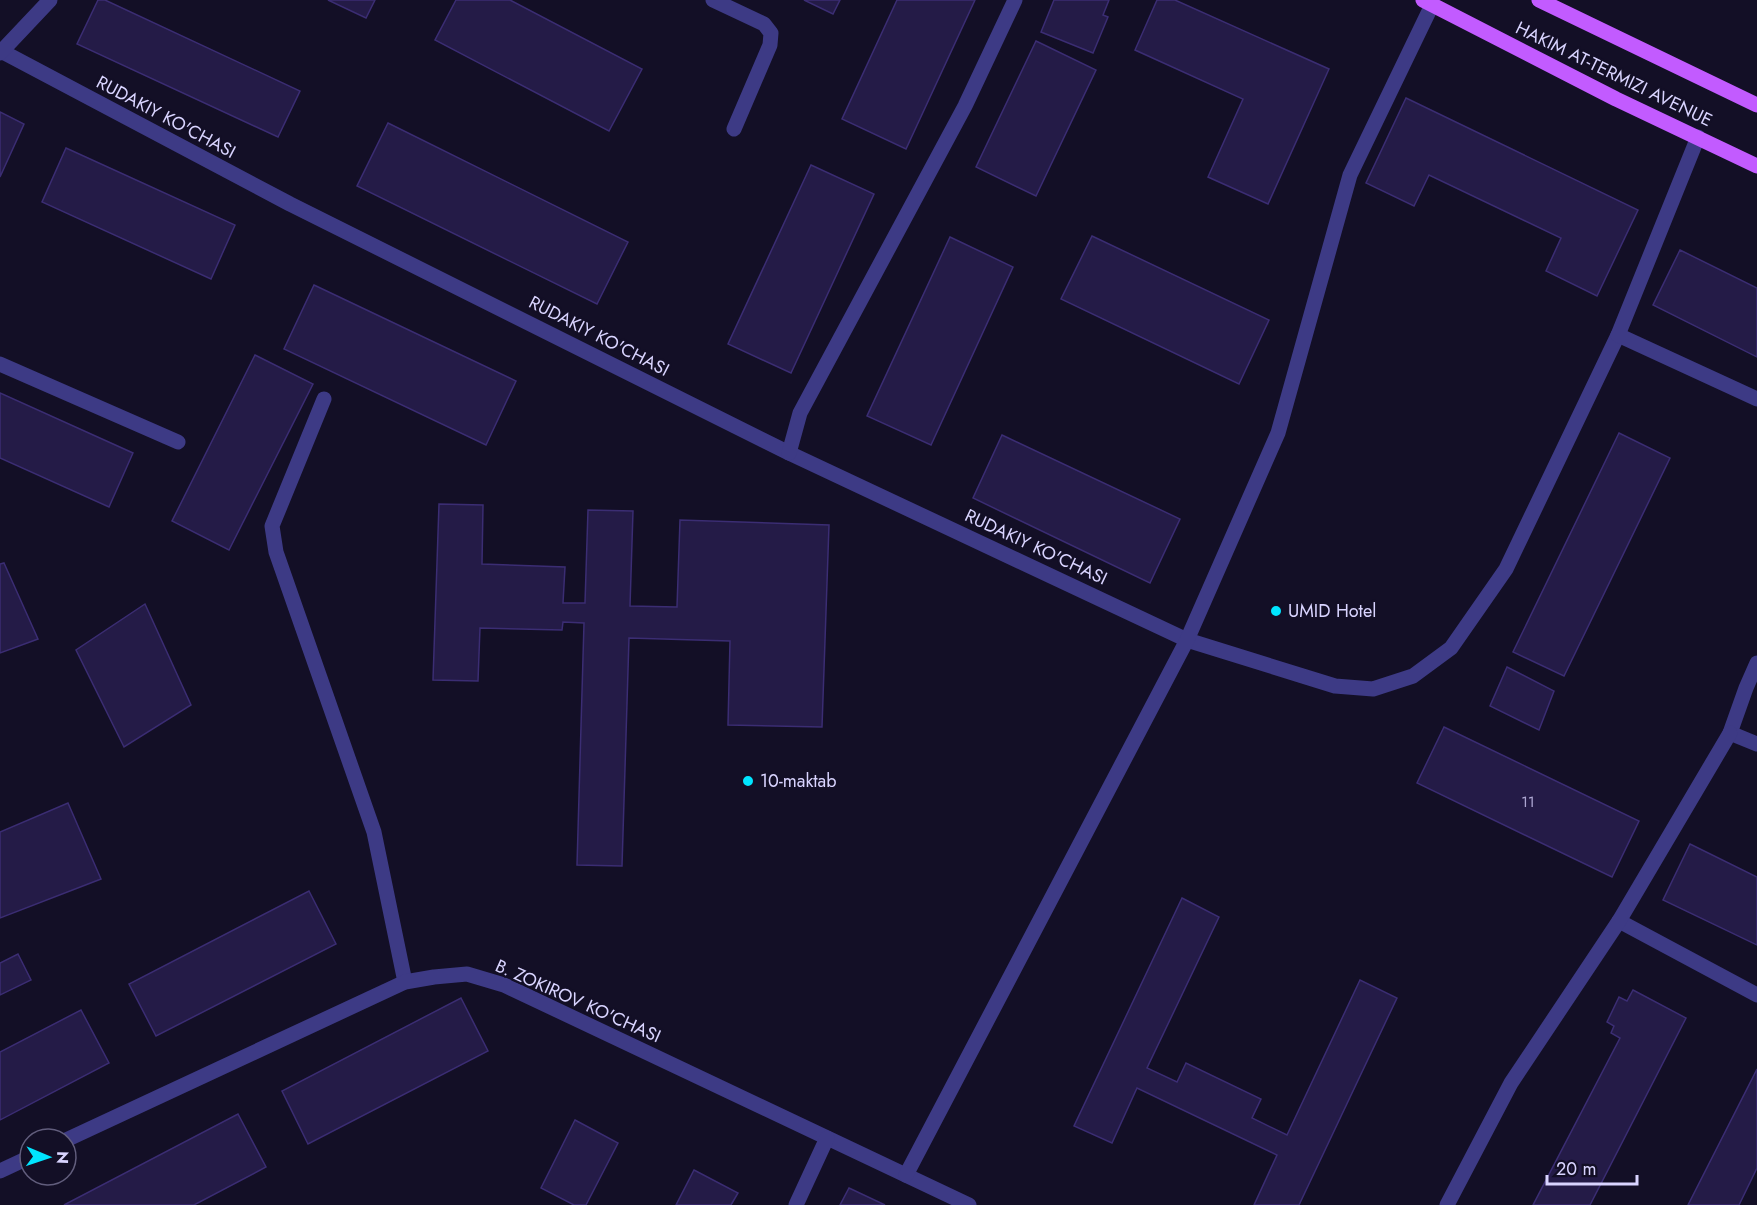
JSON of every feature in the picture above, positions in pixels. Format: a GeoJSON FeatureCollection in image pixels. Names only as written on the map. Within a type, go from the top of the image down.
{"type":"FeatureCollection","features":[{"type":"Feature","properties":{"kind":"main road","name":"HAKIM AT-TERMIZI AVENUE"},"geometry":{"type":"LineString","coordinates":[[1539,0],[1757,105]]}},
{"type":"Feature","properties":{"kind":"main road","name":"HAKIM AT-TERMIZI AVENUE"},"geometry":{"type":"LineString","coordinates":[[1427,2],[1616,99],[1757,166]]}},
{"type":"Feature","properties":{"kind":"street"},"geometry":{"type":"LineString","coordinates":[[1,52],[50,0]]}},
{"type":"Feature","properties":{"kind":"street"},"geometry":{"type":"LineString","coordinates":[[713,0],[764,24],[771,33],[770,45],[734,129]]}},
{"type":"Feature","properties":{"kind":"street"},"geometry":{"type":"LineString","coordinates":[[789,453],[800,413],[965,106],[1015,0]]}},
{"type":"Feature","properties":{"kind":"street"},"geometry":{"type":"LineString","coordinates":[[906,1175],[1187,640],[1278,433],[1350,176],[1427,2]]}},
{"type":"Feature","properties":{"kind":"street","name":"RUDAKIY KO'CHASI"},"geometry":{"type":"LineString","coordinates":[[1,52],[290,204],[789,453],[1187,640],[1335,686],[1373,689],[1413,676],[1451,648],[1506,569],[1618,335],[1698,137]]}},
{"type":"Feature","properties":{"kind":"street"},"geometry":{"type":"LineString","coordinates":[[1618,335],[1757,399]]}},
{"type":"Feature","properties":{"kind":"street"},"geometry":{"type":"LineString","coordinates":[[0,364],[178,442]]}},
{"type":"Feature","properties":{"kind":"street"},"geometry":{"type":"LineString","coordinates":[[324,399],[272,526],[273,535],[276,552],[374,832],[405,982]]}},
{"type":"Feature","properties":{"kind":"street"},"geometry":{"type":"LineString","coordinates":[[1448,1205],[1511,1083],[1619,921],[1730,733],[1757,663]]}},
{"type":"Feature","properties":{"kind":"street"},"geometry":{"type":"LineString","coordinates":[[1730,733],[1757,744]]}},
{"type":"Feature","properties":{"kind":"street"},"geometry":{"type":"LineString","coordinates":[[1619,921],[1757,995]]}},
{"type":"Feature","properties":{"kind":"street","name":"B. ZOKIROV KO'CHASI"},"geometry":{"type":"LineString","coordinates":[[78,1134],[405,982],[434,976],[467,974],[504,985],[969,1205]]}},
{"type":"Feature","properties":{"kind":"street"},"geometry":{"type":"LineString","coordinates":[[796,1205],[827,1138]]}},
{"type":"Feature","properties":{"kind":"street"},"geometry":{"type":"LineString","coordinates":[[0,1171],[18,1163]]}},
{"type":"Feature","properties":{"kind":"building"},"geometry":{"type":"Polygon","coordinates":[[[98,0],[105,0],[300,91],[278,137],[77,44],[98,0]]]}},
{"type":"Feature","properties":{"kind":"building"},"geometry":{"type":"Polygon","coordinates":[[[328,0],[375,0],[366,18],[328,0]]]}},
{"type":"Feature","properties":{"kind":"building"},"geometry":{"type":"Polygon","coordinates":[[[456,0],[510,0],[642,69],[609,131],[435,40],[456,0]]]}},
{"type":"Feature","properties":{"kind":"building"},"geometry":{"type":"Polygon","coordinates":[[[804,0],[840,0],[833,14],[804,0]]]}},
{"type":"Feature","properties":{"kind":"building"},"geometry":{"type":"Polygon","coordinates":[[[897,0],[975,0],[906,149],[842,119],[897,0]]]}},
{"type":"Feature","properties":{"kind":"building"},"geometry":{"type":"Polygon","coordinates":[[[1054,0],[1109,0],[1103,15],[1108,17],[1093,53],[1041,32],[1054,0]]]}},
{"type":"Feature","properties":{"kind":"building"},"geometry":{"type":"Polygon","coordinates":[[[1157,0],[1175,0],[1329,69],[1268,204],[1208,177],[1243,99],[1135,50],[1157,0]]]}},
{"type":"Feature","properties":{"kind":"building"},"geometry":{"type":"Polygon","coordinates":[[[1036,41],[1096,70],[1036,196],[976,167],[1036,41]]]}},
{"type":"Feature","properties":{"kind":"building"},"geometry":{"type":"Polygon","coordinates":[[[1406,98],[1638,210],[1597,296],[1546,271],[1561,238],[1429,175],[1414,206],[1366,183],[1406,98]]]}},
{"type":"Feature","properties":{"kind":"building"},"geometry":{"type":"Polygon","coordinates":[[[0,112],[24,124],[0,177],[0,112]]]}},
{"type":"Feature","properties":{"kind":"building"},"geometry":{"type":"Polygon","coordinates":[[[388,123],[628,242],[597,304],[357,186],[388,123]]]}},
{"type":"Feature","properties":{"kind":"building"},"geometry":{"type":"Polygon","coordinates":[[[66,148],[235,225],[211,279],[42,202],[66,148]]]}},
{"type":"Feature","properties":{"kind":"building"},"geometry":{"type":"Polygon","coordinates":[[[811,165],[874,194],[791,373],[728,344],[811,165]]]}},
{"type":"Feature","properties":{"kind":"building"},"geometry":{"type":"Polygon","coordinates":[[[1092,236],[1269,320],[1239,384],[1061,299],[1092,236]]]}},
{"type":"Feature","properties":{"kind":"building"},"geometry":{"type":"Polygon","coordinates":[[[950,237],[1013,267],[931,445],[867,416],[950,237]]]}},
{"type":"Feature","properties":{"kind":"building"},"geometry":{"type":"Polygon","coordinates":[[[1680,250],[1757,288],[1757,357],[1653,305],[1680,250]]]}},
{"type":"Feature","properties":{"kind":"building"},"geometry":{"type":"Polygon","coordinates":[[[314,285],[516,381],[486,445],[284,349],[314,285]]]}},
{"type":"Feature","properties":{"kind":"building"},"geometry":{"type":"Polygon","coordinates":[[[255,355],[313,384],[229,550],[172,521],[255,355]]]}},
{"type":"Feature","properties":{"kind":"building"},"geometry":{"type":"Polygon","coordinates":[[[0,393],[133,453],[109,507],[0,458],[0,393]]]}},
{"type":"Feature","properties":{"kind":"building"},"geometry":{"type":"Polygon","coordinates":[[[1619,433],[1670,458],[1564,676],[1513,652],[1619,433]]]}},
{"type":"Feature","properties":{"kind":"building"},"geometry":{"type":"Polygon","coordinates":[[[1002,435],[1180,519],[1150,583],[973,498],[1002,435]]]}},
{"type":"Feature","properties":{"kind":"building"},"geometry":{"type":"Polygon","coordinates":[[[439,504],[483,505],[482,564],[565,567],[563,603],[585,603],[588,510],[633,511],[630,606],[677,607],[680,520],[829,525],[822,727],[728,725],[730,641],[629,638],[622,866],[577,865],[584,623],[563,622],[562,630],[480,628],[478,681],[433,680],[439,504]]]}},
{"type":"Feature","properties":{"kind":"building"},"geometry":{"type":"Polygon","coordinates":[[[4,563],[38,639],[0,653],[0,564],[4,563]]]}},
{"type":"Feature","properties":{"kind":"building"},"geometry":{"type":"Polygon","coordinates":[[[145,604],[191,705],[124,747],[76,650],[145,604]]]}},
{"type":"Feature","properties":{"kind":"building"},"geometry":{"type":"Polygon","coordinates":[[[1507,667],[1554,691],[1539,730],[1490,706],[1507,667]]]}},
{"type":"Feature","properties":{"kind":"building"},"geometry":{"type":"Polygon","coordinates":[[[1444,727],[1639,821],[1612,877],[1417,783],[1444,727]]]}},
{"type":"Feature","properties":{"kind":"building"},"geometry":{"type":"Polygon","coordinates":[[[68,803],[101,879],[0,918],[0,832],[68,803]]]}},
{"type":"Feature","properties":{"kind":"building"},"geometry":{"type":"Polygon","coordinates":[[[1690,844],[1757,877],[1757,945],[1663,900],[1690,844]]]}},
{"type":"Feature","properties":{"kind":"building"},"geometry":{"type":"Polygon","coordinates":[[[309,891],[336,944],[156,1036],[129,984],[309,891]]]}},
{"type":"Feature","properties":{"kind":"building"},"geometry":{"type":"Polygon","coordinates":[[[1182,898],[1219,917],[1147,1068],[1177,1082],[1186,1063],[1261,1099],[1252,1118],[1287,1135],[1360,980],[1397,998],[1299,1205],[1254,1205],[1277,1155],[1137,1088],[1112,1143],[1074,1126],[1182,898]]]}},
{"type":"Feature","properties":{"kind":"building"},"geometry":{"type":"Polygon","coordinates":[[[18,954],[31,980],[0,995],[0,963],[18,954]]]}},
{"type":"Feature","properties":{"kind":"building"},"geometry":{"type":"Polygon","coordinates":[[[1633,990],[1686,1018],[1590,1205],[1533,1205],[1620,1038],[1611,1033],[1614,1026],[1607,1022],[1619,997],[1627,1001],[1633,990]]]}},
{"type":"Feature","properties":{"kind":"building"},"geometry":{"type":"Polygon","coordinates":[[[461,998],[488,1051],[308,1144],[282,1091],[461,998]]]}},
{"type":"Feature","properties":{"kind":"building"},"geometry":{"type":"Polygon","coordinates":[[[81,1010],[109,1063],[0,1120],[0,1052],[81,1010]]]}},
{"type":"Feature","properties":{"kind":"building"},"geometry":{"type":"Polygon","coordinates":[[[1757,1069],[1757,1168],[1739,1205],[1688,1205],[1757,1069]]]}},
{"type":"Feature","properties":{"kind":"building"},"geometry":{"type":"Polygon","coordinates":[[[238,1114],[266,1167],[194,1205],[64,1205],[238,1114]]]}},
{"type":"Feature","properties":{"kind":"building"},"geometry":{"type":"Polygon","coordinates":[[[575,1120],[618,1143],[586,1205],[574,1205],[541,1188],[575,1120]]]}},
{"type":"Feature","properties":{"kind":"building"},"geometry":{"type":"Polygon","coordinates":[[[694,1170],[738,1193],[731,1205],[676,1205],[694,1170]]]}},
{"type":"Feature","properties":{"kind":"building"},"geometry":{"type":"Polygon","coordinates":[[[849,1188],[885,1205],[840,1205],[849,1188]]]}},
{"type":"Feature","properties":{"kind":"place","name":"UMID Hotel"},"geometry":{"type":"Point","coordinates":[1276,611]}},
{"type":"Feature","properties":{"kind":"place","name":"10-maktab"},"geometry":{"type":"Point","coordinates":[748,781]}}]}
